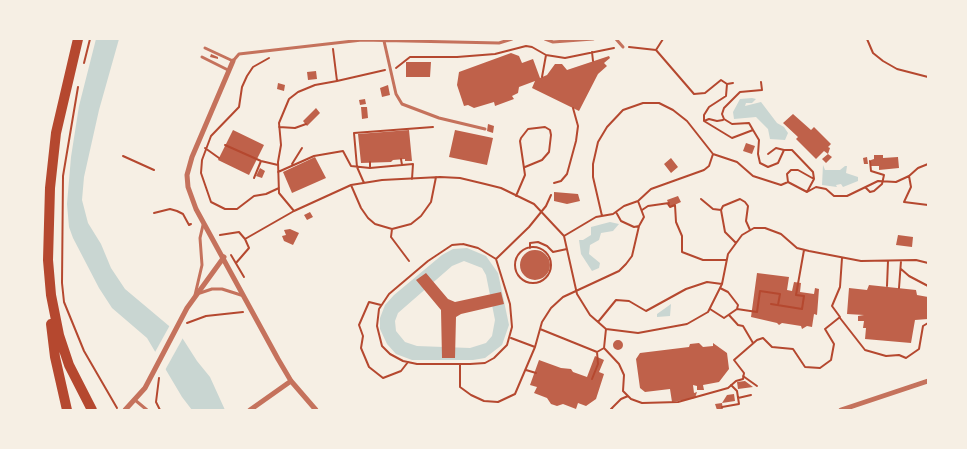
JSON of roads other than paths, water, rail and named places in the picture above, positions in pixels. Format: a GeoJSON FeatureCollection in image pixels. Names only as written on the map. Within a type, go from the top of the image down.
{"type":"FeatureCollection","features":[{"type":"Feature","properties":{"kind":"main road"},"geometry":{"type":"LineString","coordinates":[[67,410],[53,344],[48,237],[53,160],[60,108],[78,39]]}},
{"type":"Feature","properties":{"kind":"main road"},"geometry":{"type":"LineString","coordinates":[[51,295],[63,348],[76,382],[92,410]]}},
{"type":"Feature","properties":{"kind":"street"},"geometry":{"type":"LineString","coordinates":[[232,62],[192,157],[187,174],[192,198],[291,381],[316,410]]}},
{"type":"Feature","properties":{"kind":"street"},"geometry":{"type":"LineString","coordinates":[[125,410],[145,388],[187,308],[224,257]]}},
{"type":"Feature","properties":{"kind":"street"},"geometry":{"type":"LineString","coordinates":[[250,410],[291,381]]}},
{"type":"Feature","properties":{"kind":"street"},"geometry":{"type":"LineString","coordinates":[[841,410],[928,381]]}},
{"type":"Feature","properties":{"kind":"lane"},"geometry":{"type":"LineString","coordinates":[[205,48],[232,62],[239,54],[362,40],[500,43],[512,39]]}},
{"type":"Feature","properties":{"kind":"lane"},"geometry":{"type":"LineString","coordinates":[[545,39],[553,42],[593,39]]}},
{"type":"Feature","properties":{"kind":"lane"},"geometry":{"type":"LineString","coordinates":[[616,39],[623,47]]}},
{"type":"Feature","properties":{"kind":"lane"},"geometry":{"type":"LineString","coordinates":[[384,41],[391,77],[396,94],[402,104],[439,118],[485,129]]}},
{"type":"Feature","properties":{"kind":"lane"},"geometry":{"type":"LineString","coordinates":[[202,57],[228,70]]}},
{"type":"Feature","properties":{"kind":"lane"},"geometry":{"type":"LineString","coordinates":[[195,296],[202,266],[200,238],[204,223]]}},
{"type":"Feature","properties":{"kind":"lane"},"geometry":{"type":"LineString","coordinates":[[195,296],[205,290],[218,289],[246,297]]}},
{"type":"Feature","properties":{"kind":"lane"},"geometry":{"type":"LineString","coordinates":[[135,400],[143,409],[147,410]]}}]}
